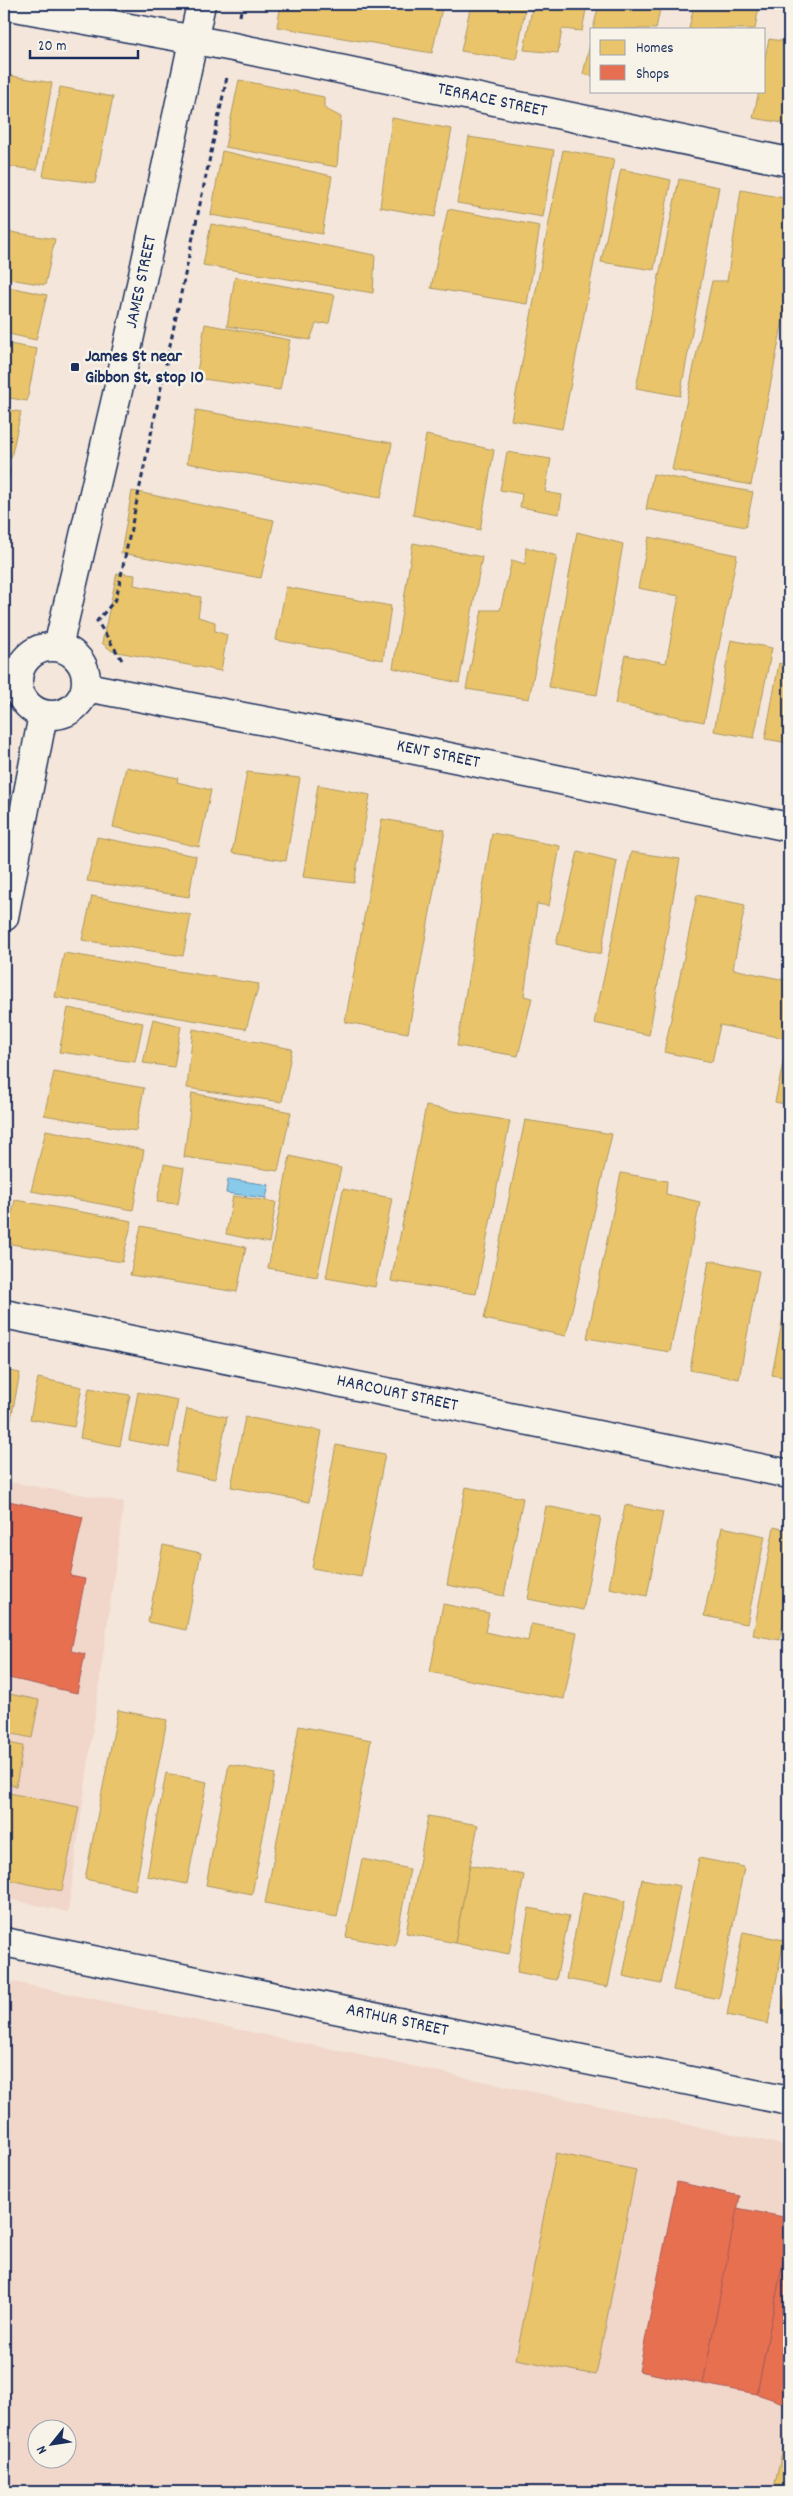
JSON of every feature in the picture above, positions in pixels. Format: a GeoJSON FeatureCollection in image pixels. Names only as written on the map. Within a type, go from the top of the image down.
{"type":"FeatureCollection","features":[{"type":"Feature","properties":{"kind":"street","name":"JAMES STREET"},"geometry":{"type":"LineString","coordinates":[[58,647],[122,373],[201,4]]}},
{"type":"Feature","properties":{"kind":"street","name":"TERRACE STREET"},"geometry":{"type":"LineString","coordinates":[[4,5],[194,39],[789,162]]}},
{"type":"Feature","properties":{"kind":"street"},"geometry":{"type":"LineString","coordinates":[[45,647],[58,647],[71,652],[80,661],[86,673],[86,687],[82,698],[75,707],[60,714],[43,715],[32,709],[22,699],[11,672],[33,652],[45,647]]}},
{"type":"Feature","properties":{"kind":"street","name":"KENT STREET"},"geometry":{"type":"LineString","coordinates":[[86,687],[386,744],[789,827]]}},
{"type":"Feature","properties":{"kind":"street"},"geometry":{"type":"LineString","coordinates":[[4,917],[43,715]]}},
{"type":"Feature","properties":{"kind":"street","name":"HARCOURT STREET"},"geometry":{"type":"LineString","coordinates":[[4,1314],[789,1474]]}},
{"type":"Feature","properties":{"kind":"street","name":"ARTHUR STREET"},"geometry":{"type":"LineString","coordinates":[[4,1942],[789,2102]]}},
{"type":"Feature","properties":{"kind":"path"},"geometry":{"type":"LineString","coordinates":[[121,660],[98,621],[116,599],[228,72]]}},
{"type":"Feature","properties":{"kind":"shaded area"},"geometry":{"type":"Polygon","coordinates":[[[4,1481],[124,1502],[68,1912],[4,1898],[4,1481]]]}},
{"type":"Feature","properties":{"kind":"shaded area"},"geometry":{"type":"Polygon","coordinates":[[[4,1980],[789,2146],[789,2492],[4,2492],[4,1980]]]}},
{"type":"Feature","properties":{"kind":"water"},"geometry":{"type":"Polygon","coordinates":[[[228,1179],[269,1185],[266,1198],[226,1193],[228,1179]]]}},
{"type":"Feature","properties":{"kind":"building: Homes"},"geometry":{"type":"Polygon","coordinates":[[[281,4],[443,4],[432,53],[277,27],[281,4]]]}},
{"type":"Feature","properties":{"kind":"building: Homes"},"geometry":{"type":"Polygon","coordinates":[[[471,4],[526,4],[516,60],[461,51],[471,4]]]}},
{"type":"Feature","properties":{"kind":"building: Homes"},"geometry":{"type":"Polygon","coordinates":[[[533,4],[587,4],[582,31],[562,29],[558,53],[524,50],[533,4]]]}},
{"type":"Feature","properties":{"kind":"building: Homes"},"geometry":{"type":"Polygon","coordinates":[[[599,4],[661,4],[656,28],[593,28],[599,4]]]}},
{"type":"Feature","properties":{"kind":"building: Homes"},"geometry":{"type":"Polygon","coordinates":[[[694,4],[759,6],[755,28],[689,28],[694,4]]]}},
{"type":"Feature","properties":{"kind":"building: Homes"},"geometry":{"type":"Polygon","coordinates":[[[769,39],[789,42],[789,124],[753,118],[759,92],[766,92],[766,53],[769,39]]]}},
{"type":"Feature","properties":{"kind":"building: Homes"},"geometry":{"type":"Polygon","coordinates":[[[590,44],[590,76],[583,74],[590,44]]]}},
{"type":"Feature","properties":{"kind":"building: Homes"},"geometry":{"type":"Polygon","coordinates":[[[6,75],[52,83],[37,170],[4,166],[4,85],[6,75]]]}},
{"type":"Feature","properties":{"kind":"building: Homes"},"geometry":{"type":"Polygon","coordinates":[[[239,80],[324,97],[324,108],[341,117],[337,167],[225,147],[239,80]]]}},
{"type":"Feature","properties":{"kind":"building: Homes"},"geometry":{"type":"Polygon","coordinates":[[[60,87],[113,97],[95,183],[43,176],[60,87]]]}},
{"type":"Feature","properties":{"kind":"building: Homes"},"geometry":{"type":"Polygon","coordinates":[[[392,118],[452,129],[435,217],[380,207],[392,118]]]}},
{"type":"Feature","properties":{"kind":"building: Homes"},"geometry":{"type":"Polygon","coordinates":[[[469,137],[554,150],[543,217],[457,203],[469,137]]]}},
{"type":"Feature","properties":{"kind":"building: Homes"},"geometry":{"type":"Polygon","coordinates":[[[563,150],[614,159],[562,429],[511,420],[563,150]]]}},
{"type":"Feature","properties":{"kind":"building: Homes"},"geometry":{"type":"Polygon","coordinates":[[[222,151],[332,176],[322,234],[211,215],[222,151]]]}},
{"type":"Feature","properties":{"kind":"building: Homes"},"geometry":{"type":"Polygon","coordinates":[[[621,169],[671,180],[654,270],[601,262],[621,169]]]}},
{"type":"Feature","properties":{"kind":"building: Homes"},"geometry":{"type":"Polygon","coordinates":[[[679,179],[719,187],[680,396],[636,388],[679,179]]]}},
{"type":"Feature","properties":{"kind":"building: Homes"},"geometry":{"type":"Polygon","coordinates":[[[741,190],[789,199],[789,289],[751,485],[672,470],[712,281],[727,281],[741,190]]]}},
{"type":"Feature","properties":{"kind":"building: Homes"},"geometry":{"type":"Polygon","coordinates":[[[448,209],[540,226],[527,304],[431,288],[448,209]]]}},
{"type":"Feature","properties":{"kind":"building: Homes"},"geometry":{"type":"Polygon","coordinates":[[[211,224],[375,255],[373,293],[203,265],[211,224]]]}},
{"type":"Feature","properties":{"kind":"building: Homes"},"geometry":{"type":"Polygon","coordinates":[[[4,231],[55,239],[45,285],[4,278],[4,231]]]}},
{"type":"Feature","properties":{"kind":"building: Homes"},"geometry":{"type":"Polygon","coordinates":[[[235,277],[335,295],[329,323],[316,324],[310,340],[227,326],[235,277]]]}},
{"type":"Feature","properties":{"kind":"building: Homes"},"geometry":{"type":"Polygon","coordinates":[[[4,286],[47,295],[36,340],[4,333],[4,286]]]}},
{"type":"Feature","properties":{"kind":"building: Homes"},"geometry":{"type":"Polygon","coordinates":[[[205,324],[290,340],[280,390],[196,378],[205,324]]]}},
{"type":"Feature","properties":{"kind":"building: Homes"},"geometry":{"type":"Polygon","coordinates":[[[4,343],[37,349],[27,401],[4,397],[4,343]]]}},
{"type":"Feature","properties":{"kind":"building: Homes"},"geometry":{"type":"Polygon","coordinates":[[[4,409],[21,412],[11,458],[4,457],[4,409]]]}},
{"type":"Feature","properties":{"kind":"building: Homes"},"geometry":{"type":"Polygon","coordinates":[[[196,410],[392,443],[381,498],[187,463],[196,410]]]}},
{"type":"Feature","properties":{"kind":"building: Homes"},"geometry":{"type":"Polygon","coordinates":[[[426,435],[494,450],[480,530],[413,515],[426,435]]]}},
{"type":"Feature","properties":{"kind":"building: Homes"},"geometry":{"type":"Polygon","coordinates":[[[507,452],[551,459],[545,492],[562,495],[559,514],[520,507],[522,494],[500,490],[507,452]]]}},
{"type":"Feature","properties":{"kind":"building: Homes"},"geometry":{"type":"Polygon","coordinates":[[[4,469],[10,470],[4,499],[4,469]]]}},
{"type":"Feature","properties":{"kind":"building: Homes"},"geometry":{"type":"Polygon","coordinates":[[[653,474],[753,492],[746,527],[646,509],[653,474]]]}},
{"type":"Feature","properties":{"kind":"building: Homes"},"geometry":{"type":"Polygon","coordinates":[[[132,491],[274,520],[261,578],[121,553],[132,491]]]}},
{"type":"Feature","properties":{"kind":"building: Homes"},"geometry":{"type":"Polygon","coordinates":[[[577,532],[623,544],[597,695],[549,687],[577,532]]]}},
{"type":"Feature","properties":{"kind":"building: Homes"},"geometry":{"type":"Polygon","coordinates":[[[649,537],[737,555],[704,722],[615,704],[625,655],[666,663],[679,596],[638,588],[649,537]]]}},
{"type":"Feature","properties":{"kind":"building: Homes"},"geometry":{"type":"Polygon","coordinates":[[[413,543],[482,557],[459,683],[393,668],[413,543]]]}},
{"type":"Feature","properties":{"kind":"building: Homes"},"geometry":{"type":"Polygon","coordinates":[[[526,547],[557,556],[529,699],[466,689],[482,610],[500,610],[512,560],[525,564],[526,547]]]}},
{"type":"Feature","properties":{"kind":"building: Homes"},"geometry":{"type":"Polygon","coordinates":[[[117,573],[135,575],[134,585],[201,597],[198,617],[215,622],[215,631],[227,635],[221,671],[112,651],[102,643],[117,573]]]}},
{"type":"Feature","properties":{"kind":"building: Homes"},"geometry":{"type":"Polygon","coordinates":[[[286,587],[391,606],[383,660],[276,640],[286,587]]]}},
{"type":"Feature","properties":{"kind":"building: Homes"},"geometry":{"type":"Polygon","coordinates":[[[731,640],[772,648],[754,738],[714,731],[731,640]]]}},
{"type":"Feature","properties":{"kind":"building: Homes"},"geometry":{"type":"Polygon","coordinates":[[[779,663],[789,666],[789,743],[765,739],[779,663]]]}},
{"type":"Feature","properties":{"kind":"building: Homes"},"geometry":{"type":"Polygon","coordinates":[[[126,767],[178,778],[177,782],[211,790],[199,847],[113,827],[126,767]]]}},
{"type":"Feature","properties":{"kind":"building: Homes"},"geometry":{"type":"Polygon","coordinates":[[[247,772],[300,778],[286,861],[232,853],[247,772]]]}},
{"type":"Feature","properties":{"kind":"building: Homes"},"geometry":{"type":"Polygon","coordinates":[[[318,785],[370,795],[354,883],[303,877],[318,785]]]}},
{"type":"Feature","properties":{"kind":"building: Homes"},"geometry":{"type":"Polygon","coordinates":[[[382,819],[445,830],[408,1033],[345,1022],[382,819]]]}},
{"type":"Feature","properties":{"kind":"building: Homes"},"geometry":{"type":"Polygon","coordinates":[[[492,833],[560,846],[549,906],[537,904],[524,996],[532,998],[518,1056],[457,1046],[492,833]]]}},
{"type":"Feature","properties":{"kind":"building: Homes"},"geometry":{"type":"Polygon","coordinates":[[[97,837],[196,856],[189,897],[87,881],[97,837]]]}},
{"type":"Feature","properties":{"kind":"building: Homes"},"geometry":{"type":"Polygon","coordinates":[[[578,851],[617,861],[601,954],[556,944],[578,851]]]}},
{"type":"Feature","properties":{"kind":"building: Homes"},"geometry":{"type":"Polygon","coordinates":[[[631,852],[680,859],[649,1035],[594,1023],[631,852]]]}},
{"type":"Feature","properties":{"kind":"building: Homes"},"geometry":{"type":"Polygon","coordinates":[[[697,895],[745,905],[733,969],[789,981],[789,1105],[775,1102],[788,1039],[720,1025],[712,1062],[664,1052],[697,895]]]}},
{"type":"Feature","properties":{"kind":"building: Homes"},"geometry":{"type":"Polygon","coordinates":[[[92,896],[191,915],[183,956],[82,940],[92,896]]]}},
{"type":"Feature","properties":{"kind":"building: Homes"},"geometry":{"type":"Polygon","coordinates":[[[64,953],[259,984],[246,1029],[55,997],[64,953]]]}},
{"type":"Feature","properties":{"kind":"building: Homes"},"geometry":{"type":"Polygon","coordinates":[[[68,1008],[143,1023],[135,1062],[59,1052],[68,1008]]]}},
{"type":"Feature","properties":{"kind":"building: Homes"},"geometry":{"type":"Polygon","coordinates":[[[153,1019],[181,1026],[174,1067],[143,1063],[153,1019]]]}},
{"type":"Feature","properties":{"kind":"building: Homes"},"geometry":{"type":"Polygon","coordinates":[[[193,1029],[292,1049],[282,1102],[187,1088],[193,1029]]]}},
{"type":"Feature","properties":{"kind":"building: Homes"},"geometry":{"type":"Polygon","coordinates":[[[54,1072],[144,1088],[136,1131],[44,1115],[54,1072]]]}},
{"type":"Feature","properties":{"kind":"building: Homes"},"geometry":{"type":"Polygon","coordinates":[[[192,1093],[291,1112],[278,1171],[184,1157],[192,1093]]]}},
{"type":"Feature","properties":{"kind":"building: Homes"},"geometry":{"type":"Polygon","coordinates":[[[426,1106],[510,1121],[476,1294],[391,1281],[426,1106]]]}},
{"type":"Feature","properties":{"kind":"building: Homes"},"geometry":{"type":"Polygon","coordinates":[[[525,1120],[612,1134],[566,1336],[484,1319],[525,1120]]]}},
{"type":"Feature","properties":{"kind":"building: Homes"},"geometry":{"type":"Polygon","coordinates":[[[46,1130],[144,1150],[133,1210],[31,1191],[46,1130]]]}},
{"type":"Feature","properties":{"kind":"building: Homes"},"geometry":{"type":"Polygon","coordinates":[[[290,1156],[341,1168],[317,1277],[268,1268],[290,1156]]]}},
{"type":"Feature","properties":{"kind":"building: Homes"},"geometry":{"type":"Polygon","coordinates":[[[164,1164],[184,1168],[178,1204],[157,1202],[164,1164]]]}},
{"type":"Feature","properties":{"kind":"building: Homes"},"geometry":{"type":"Polygon","coordinates":[[[621,1173],[667,1181],[666,1194],[700,1202],[670,1352],[587,1338],[621,1173]]]}},
{"type":"Feature","properties":{"kind":"building: Homes"},"geometry":{"type":"Polygon","coordinates":[[[343,1189],[392,1198],[375,1287],[326,1278],[343,1189]]]}},
{"type":"Feature","properties":{"kind":"building: Homes"},"geometry":{"type":"Polygon","coordinates":[[[233,1196],[276,1202],[269,1243],[226,1234],[233,1196]]]}},
{"type":"Feature","properties":{"kind":"building: Homes"},"geometry":{"type":"Polygon","coordinates":[[[15,1200],[132,1221],[122,1262],[5,1243],[15,1200]]]}},
{"type":"Feature","properties":{"kind":"building: Homes"},"geometry":{"type":"Polygon","coordinates":[[[141,1226],[246,1247],[237,1292],[130,1275],[141,1226]]]}},
{"type":"Feature","properties":{"kind":"building: Homes"},"geometry":{"type":"Polygon","coordinates":[[[709,1260],[759,1271],[739,1379],[690,1370],[709,1260]]]}},
{"type":"Feature","properties":{"kind":"building: Homes"},"geometry":{"type":"Polygon","coordinates":[[[789,1286],[789,1378],[772,1375],[789,1286]]]}},
{"type":"Feature","properties":{"kind":"building: Homes"},"geometry":{"type":"Polygon","coordinates":[[[4,1370],[20,1373],[5,1450],[4,1450],[4,1370]]]}},
{"type":"Feature","properties":{"kind":"building: Homes"},"geometry":{"type":"Polygon","coordinates":[[[38,1378],[82,1387],[74,1427],[30,1419],[38,1378]]]}},
{"type":"Feature","properties":{"kind":"building: Homes"},"geometry":{"type":"Polygon","coordinates":[[[89,1388],[130,1395],[120,1446],[80,1438],[89,1388]]]}},
{"type":"Feature","properties":{"kind":"building: Homes"},"geometry":{"type":"Polygon","coordinates":[[[138,1392],[178,1400],[169,1448],[129,1440],[138,1392]]]}},
{"type":"Feature","properties":{"kind":"building: Homes"},"geometry":{"type":"Polygon","coordinates":[[[187,1409],[227,1417],[215,1479],[175,1471],[187,1409]]]}},
{"type":"Feature","properties":{"kind":"building: Homes"},"geometry":{"type":"Polygon","coordinates":[[[245,1417],[322,1431],[309,1502],[231,1487],[245,1417]]]}},
{"type":"Feature","properties":{"kind":"building: Homes"},"geometry":{"type":"Polygon","coordinates":[[[336,1445],[385,1454],[361,1577],[312,1568],[336,1445]]]}},
{"type":"Feature","properties":{"kind":"building: Homes"},"geometry":{"type":"Polygon","coordinates":[[[466,1487],[523,1498],[504,1596],[447,1585],[466,1487]]]}},
{"type":"Feature","properties":{"kind":"building: Homes"},"geometry":{"type":"Polygon","coordinates":[[[625,1505],[663,1512],[647,1596],[609,1588],[625,1505]]]}},
{"type":"Feature","properties":{"kind":"building: Homes"},"geometry":{"type":"Polygon","coordinates":[[[546,1506],[601,1517],[583,1610],[528,1599],[546,1506]]]}},
{"type":"Feature","properties":{"kind":"building: Homes"},"geometry":{"type":"Polygon","coordinates":[[[722,1527],[765,1536],[747,1624],[704,1616],[722,1527]]]}},
{"type":"Feature","properties":{"kind":"building: Homes"},"geometry":{"type":"Polygon","coordinates":[[[774,1527],[789,1531],[789,1620],[784,1619],[780,1640],[753,1635],[774,1527]]]}},
{"type":"Feature","properties":{"kind":"building: Homes"},"geometry":{"type":"Polygon","coordinates":[[[163,1545],[201,1553],[186,1630],[148,1622],[163,1545]]]}},
{"type":"Feature","properties":{"kind":"building: Homes"},"geometry":{"type":"Polygon","coordinates":[[[443,1604],[489,1613],[485,1632],[528,1641],[531,1624],[577,1632],[564,1699],[430,1672],[443,1604]]]}},
{"type":"Feature","properties":{"kind":"building: Homes"},"geometry":{"type":"Polygon","coordinates":[[[4,1693],[39,1700],[32,1738],[4,1732],[4,1693]]]}},
{"type":"Feature","properties":{"kind":"building: Homes"},"geometry":{"type":"Polygon","coordinates":[[[118,1710],[167,1720],[135,1890],[85,1879],[118,1710]]]}},
{"type":"Feature","properties":{"kind":"building: Homes"},"geometry":{"type":"Polygon","coordinates":[[[299,1726],[371,1740],[337,1917],[265,1903],[299,1726]]]}},
{"type":"Feature","properties":{"kind":"building: Homes"},"geometry":{"type":"Polygon","coordinates":[[[4,1742],[23,1746],[16,1786],[4,1783],[4,1742]]]}},
{"type":"Feature","properties":{"kind":"building: Homes"},"geometry":{"type":"Polygon","coordinates":[[[229,1764],[275,1774],[252,1894],[206,1885],[229,1764]]]}},
{"type":"Feature","properties":{"kind":"building: Homes"},"geometry":{"type":"Polygon","coordinates":[[[166,1773],[207,1782],[187,1884],[147,1876],[166,1773]]]}},
{"type":"Feature","properties":{"kind":"building: Homes"},"geometry":{"type":"Polygon","coordinates":[[[4,1792],[79,1807],[62,1891],[4,1879],[4,1792]]]}},
{"type":"Feature","properties":{"kind":"building: Homes"},"geometry":{"type":"Polygon","coordinates":[[[428,1816],[478,1825],[455,1943],[406,1933],[428,1816]]]}},
{"type":"Feature","properties":{"kind":"building: Homes"},"geometry":{"type":"Polygon","coordinates":[[[699,1858],[744,1867],[719,1999],[673,1990],[699,1858]]]}},
{"type":"Feature","properties":{"kind":"building: Homes"},"geometry":{"type":"Polygon","coordinates":[[[362,1859],[410,1869],[395,1946],[346,1937],[362,1859]]]}},
{"type":"Feature","properties":{"kind":"building: Homes"},"geometry":{"type":"Polygon","coordinates":[[[470,1865],[524,1875],[509,1954],[455,1943],[470,1865]]]}},
{"type":"Feature","properties":{"kind":"building: Homes"},"geometry":{"type":"Polygon","coordinates":[[[642,1879],[680,1886],[661,1984],[623,1976],[642,1879]]]}},
{"type":"Feature","properties":{"kind":"building: Homes"},"geometry":{"type":"Polygon","coordinates":[[[583,1892],[625,1901],[608,1987],[566,1979],[583,1892]]]}},
{"type":"Feature","properties":{"kind":"building: Homes"},"geometry":{"type":"Polygon","coordinates":[[[529,1908],[569,1916],[556,1980],[517,1972],[529,1908]]]}},
{"type":"Feature","properties":{"kind":"building: Homes"},"geometry":{"type":"Polygon","coordinates":[[[743,1932],[784,1940],[768,2024],[727,2015],[743,1932]]]}},
{"type":"Feature","properties":{"kind":"building: Homes"},"geometry":{"type":"Polygon","coordinates":[[[789,1976],[789,2010],[783,2009],[789,1976]]]}},
{"type":"Feature","properties":{"kind":"building: Homes"},"geometry":{"type":"Polygon","coordinates":[[[556,2153],[636,2170],[596,2375],[516,2359],[556,2153]]]}},
{"type":"Feature","properties":{"kind":"building: Homes"},"geometry":{"type":"Polygon","coordinates":[[[789,2423],[789,2492],[773,2492],[789,2423]]]}},
{"type":"Feature","properties":{"kind":"building: Shops"},"geometry":{"type":"Polygon","coordinates":[[[4,1500],[83,1517],[70,1576],[85,1579],[71,1651],[85,1654],[77,1693],[4,1677],[8,1645],[4,1644],[4,1500]]]}},
{"type":"Feature","properties":{"kind":"building: Shops"},"geometry":{"type":"Polygon","coordinates":[[[677,2182],[740,2196],[703,2384],[639,2371],[677,2182]]]}},
{"type":"Feature","properties":{"kind":"building: Shops"},"geometry":{"type":"Polygon","coordinates":[[[737,2208],[789,2218],[789,2231],[757,2394],[703,2384],[737,2208]]]}},
{"type":"Feature","properties":{"kind":"building: Shops"},"geometry":{"type":"Polygon","coordinates":[[[789,2231],[789,2405],[757,2394],[789,2231]]]}},
{"type":"Feature","properties":{"kind":"place","name":"James St near Gibbon St, stop 10"},"geometry":{"type":"Point","coordinates":[75,367]}}]}
